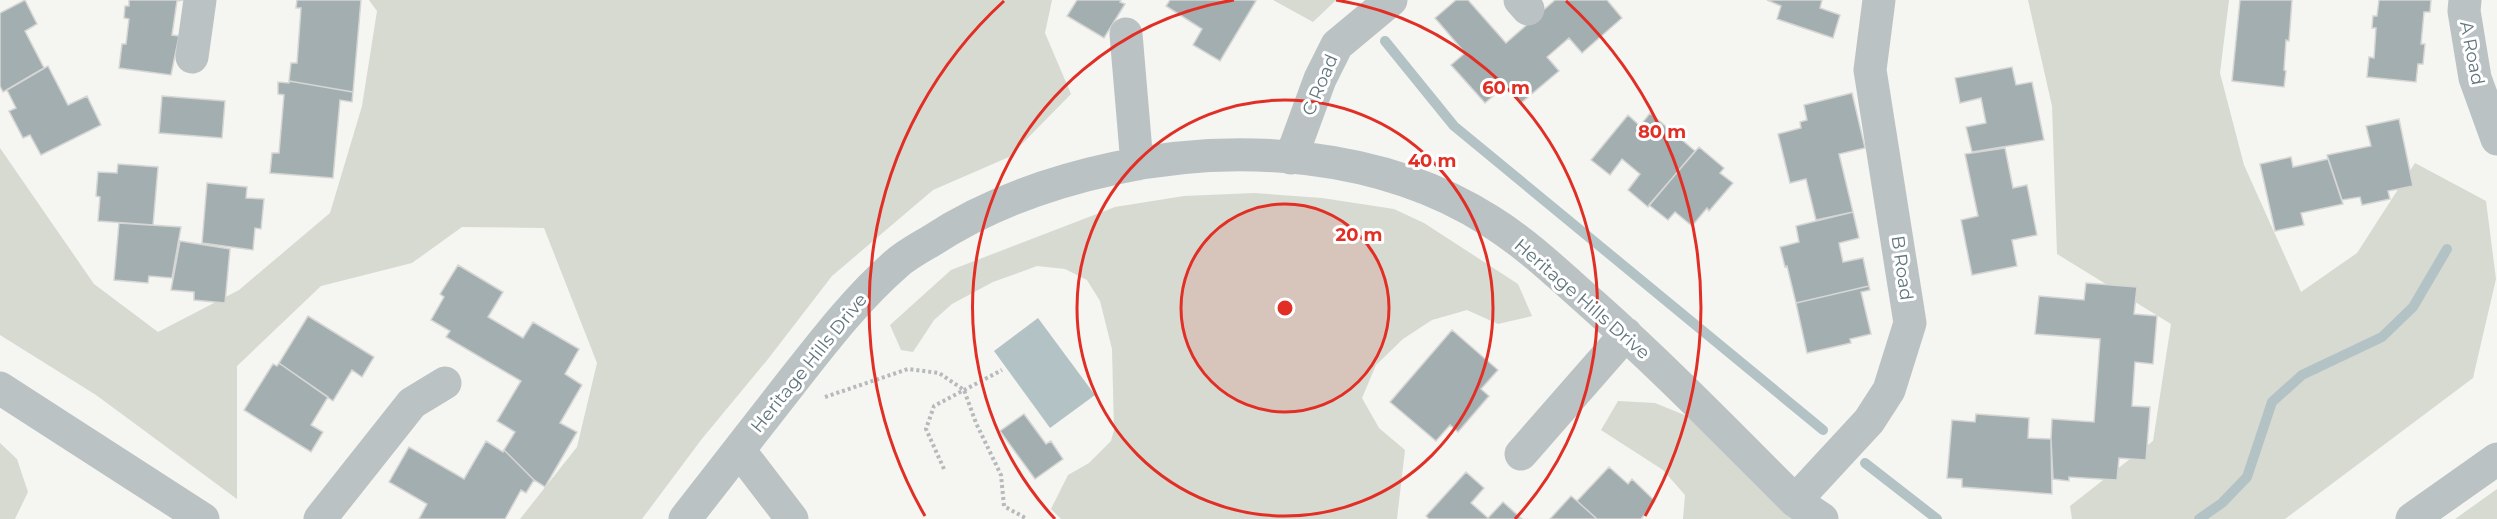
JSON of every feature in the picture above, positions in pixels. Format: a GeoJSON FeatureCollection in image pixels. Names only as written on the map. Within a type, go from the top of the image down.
{"type":"FeatureCollection","features":[{"type":"Feature","properties":{"kind":"street"},"geometry":{"type":"LineString","coordinates":[[192,57],[200,0]]}},
{"type":"Feature","properties":{"kind":"street","name":"C Road"},"geometry":{"type":"LineString","coordinates":[[1291,158],[1320,79],[1337,45],[1390,0]]}},
{"type":"Feature","properties":{"kind":"street","name":"B Road"},"geometry":{"type":"LineString","coordinates":[[1795,501],[1869,421],[1889,390],[1910,323],[1870,70],[1879,0]]}},
{"type":"Feature","properties":{"kind":"street","name":"A Road"},"geometry":{"type":"LineString","coordinates":[[2466,0],[2464,11],[2475,78],[2497,139]]}},
{"type":"Feature","properties":{"kind":"street"},"geometry":{"type":"LineString","coordinates":[[1126,34],[1137,164]]}},
{"type":"Feature","properties":{"kind":"street","name":"Heritage Hills Drive"},"geometry":{"type":"LineString","coordinates":[[685,519],[854,305],[899,262],[943,233],[1008,200],[1068,179],[1185,156],[1238,155],[1291,158],[1392,176],[1439,194],[1489,220],[1544,261],[1626,334],[1795,501],[1822,519]]}},
{"type":"Feature","properties":{"kind":"street"},"geometry":{"type":"LineString","coordinates":[[1521,454],[1626,334]]}},
{"type":"Feature","properties":{"kind":"street"},"geometry":{"type":"LineString","coordinates":[[320,519],[412,403],[445,383]]}},
{"type":"Feature","properties":{"kind":"street"},"geometry":{"type":"LineString","coordinates":[[0,388],[202,519]]}},
{"type":"Feature","properties":{"kind":"street"},"geometry":{"type":"LineString","coordinates":[[739,450],[792,519]]}},
{"type":"Feature","properties":{"kind":"street"},"geometry":{"type":"LineString","coordinates":[[2412,519],[2497,459]]}},
{"type":"Feature","properties":{"kind":"path"},"geometry":{"type":"LineString","coordinates":[[786,389],[813,400],[836,395],[908,369],[939,373],[964,390],[976,423],[1001,475],[1004,507],[1027,519]]}},
{"type":"Feature","properties":{"kind":"path"},"geometry":{"type":"LineString","coordinates":[[944,469],[926,429],[934,406],[1002,370]]}},
{"type":"Feature","properties":{"kind":"shaded area"},"geometry":{"type":"Polygon","coordinates":[[[369,0],[1052,0],[1045,33],[1071,94],[1009,157],[933,190],[832,276],[701,440],[642,519],[520,519],[577,447],[597,363],[544,228],[462,227],[412,263],[321,286],[237,366],[237,499],[96,395],[0,335],[0,148],[94,284],[158,332],[239,290],[330,213],[362,106],[377,11],[369,0]]]}},
{"type":"Feature","properties":{"kind":"shaded area"},"geometry":{"type":"Polygon","coordinates":[[[1273,0],[1336,0],[1313,22],[1273,0]]]}},
{"type":"Feature","properties":{"kind":"shaded area"},"geometry":{"type":"Polygon","coordinates":[[[2028,0],[2229,0],[2220,73],[2244,165],[2301,292],[2357,253],[2415,163],[2486,201],[2496,279],[2473,378],[2285,519],[2072,519],[2070,506],[2153,441],[2171,324],[2057,254],[2052,106],[2028,0]]]}},
{"type":"Feature","properties":{"kind":"shaded area"},"geometry":{"type":"Polygon","coordinates":[[[1254,193],[1322,198],[1394,209],[1424,223],[1518,284],[1532,316],[1498,324],[1467,310],[1432,320],[1403,339],[1376,365],[1362,398],[1379,428],[1405,450],[1397,519],[1061,519],[1051,509],[1068,475],[1089,463],[1111,441],[1114,430],[1112,349],[1100,301],[1087,280],[1065,269],[1037,266],[993,282],[952,304],[934,320],[913,352],[901,350],[890,325],[951,270],[1115,207],[1184,196],[1254,193]]]}},
{"type":"Feature","properties":{"kind":"shaded area"},"geometry":{"type":"Polygon","coordinates":[[[1038,318],[1095,395],[1050,428],[994,351],[1038,318]]]}},
{"type":"Feature","properties":{"kind":"shaded area"},"geometry":{"type":"Polygon","coordinates":[[[1618,401],[1655,403],[1687,416],[1808,519],[1683,519],[1685,495],[1663,470],[1601,430],[1618,401]]]}},
{"type":"Feature","properties":{"kind":"shaded area"},"geometry":{"type":"Polygon","coordinates":[[[0,443],[17,459],[28,492],[15,519],[0,519],[0,443]]]}},
{"type":"Feature","properties":{"kind":"shaded area"},"geometry":{"type":"Polygon","coordinates":[[[2497,489],[2497,519],[2455,519],[2497,489]]]}},
{"type":"Feature","properties":{"kind":"building"},"geometry":{"type":"Polygon","coordinates":[[[25,0],[37,24],[25,31],[44,68],[3,92],[0,86],[0,13],[25,0]]]}},
{"type":"Feature","properties":{"kind":"building"},"geometry":{"type":"Polygon","coordinates":[[[129,0],[183,0],[177,1],[172,35],[179,36],[171,75],[119,68],[122,44],[126,44],[129,19],[124,18],[125,6],[129,6],[129,0]]]}},
{"type":"Feature","properties":{"kind":"building"},"geometry":{"type":"Polygon","coordinates":[[[297,0],[361,0],[353,92],[289,81],[291,63],[297,63],[301,8],[296,8],[297,0]]]}},
{"type":"Feature","properties":{"kind":"building"},"geometry":{"type":"Polygon","coordinates":[[[1077,0],[1121,0],[1120,2],[1125,4],[1104,38],[1067,16],[1077,0]]]}},
{"type":"Feature","properties":{"kind":"building"},"geometry":{"type":"Polygon","coordinates":[[[1170,0],[1256,1],[1220,61],[1193,45],[1202,29],[1166,6],[1170,0]]]}},
{"type":"Feature","properties":{"kind":"building"},"geometry":{"type":"Polygon","coordinates":[[[1456,0],[1468,0],[1506,43],[1555,0],[1607,0],[1622,18],[1582,53],[1569,38],[1547,57],[1559,71],[1521,103],[1506,85],[1485,103],[1451,65],[1465,53],[1435,18],[1456,0]]]}},
{"type":"Feature","properties":{"kind":"building"},"geometry":{"type":"Polygon","coordinates":[[[1767,0],[1822,0],[1820,8],[1840,15],[1833,38],[1777,19],[1781,6],[1767,0]]]}},
{"type":"Feature","properties":{"kind":"building"},"geometry":{"type":"Polygon","coordinates":[[[2240,0],[2292,0],[2289,41],[2286,40],[2284,87],[2232,81],[2240,0]]]}},
{"type":"Feature","properties":{"kind":"building"},"geometry":{"type":"Polygon","coordinates":[[[2379,0],[2431,0],[2430,12],[2424,12],[2421,44],[2425,44],[2423,64],[2418,64],[2416,82],[2367,77],[2369,57],[2374,58],[2376,28],[2372,28],[2373,16],[2377,16],[2379,0]]]}},
{"type":"Feature","properties":{"kind":"building"},"geometry":{"type":"Polygon","coordinates":[[[48,66],[68,105],[87,96],[101,125],[41,155],[30,135],[23,138],[9,111],[16,108],[7,90],[48,66]]]}},
{"type":"Feature","properties":{"kind":"building"},"geometry":{"type":"Polygon","coordinates":[[[2012,67],[2016,85],[2032,82],[2044,140],[1972,152],[1966,127],[1986,123],[1981,98],[1960,103],[1955,78],[2012,67]]]}},
{"type":"Feature","properties":{"kind":"building"},"geometry":{"type":"Polygon","coordinates":[[[289,81],[353,92],[352,102],[340,100],[333,178],[270,173],[272,153],[279,153],[284,95],[278,94],[278,82],[289,83],[289,81]]]}},
{"type":"Feature","properties":{"kind":"building"},"geometry":{"type":"Polygon","coordinates":[[[1852,93],[1865,148],[1839,154],[1853,212],[1816,220],[1806,179],[1790,183],[1778,134],[1801,128],[1800,122],[1807,120],[1804,105],[1852,93]]]}},
{"type":"Feature","properties":{"kind":"building"},"geometry":{"type":"Polygon","coordinates":[[[162,96],[225,101],[222,138],[159,133],[162,96]]]}},
{"type":"Feature","properties":{"kind":"building"},"geometry":{"type":"Polygon","coordinates":[[[1650,113],[1695,151],[1648,207],[1628,190],[1640,174],[1622,159],[1610,175],[1591,160],[1628,115],[1640,126],[1650,113]]]}},
{"type":"Feature","properties":{"kind":"building"},"geometry":{"type":"Polygon","coordinates":[[[2399,119],[2413,186],[2388,191],[2390,199],[2362,205],[2360,197],[2342,200],[2327,155],[2371,146],[2366,126],[2399,119]]]}},
{"type":"Feature","properties":{"kind":"building"},"geometry":{"type":"Polygon","coordinates":[[[1699,147],[1724,168],[1720,173],[1733,183],[1709,211],[1707,208],[1692,226],[1675,212],[1668,220],[1649,205],[1699,147]]]}},
{"type":"Feature","properties":{"kind":"building"},"geometry":{"type":"Polygon","coordinates":[[[2005,148],[2013,188],[2027,185],[2037,235],[2012,240],[2017,266],[1972,275],[1961,220],[1978,216],[1965,154],[2005,148]]]}},
{"type":"Feature","properties":{"kind":"building"},"geometry":{"type":"Polygon","coordinates":[[[2291,157],[2293,167],[2328,159],[2343,204],[2301,213],[2304,225],[2275,231],[2260,164],[2291,157]]]}},
{"type":"Feature","properties":{"kind":"building"},"geometry":{"type":"Polygon","coordinates":[[[118,164],[158,167],[153,225],[98,221],[100,197],[96,196],[98,172],[117,173],[118,164]]]}},
{"type":"Feature","properties":{"kind":"building"},"geometry":{"type":"Polygon","coordinates":[[[207,183],[247,187],[246,198],[264,199],[261,229],[255,228],[253,250],[202,243],[207,183]]]}},
{"type":"Feature","properties":{"kind":"building"},"geometry":{"type":"Polygon","coordinates":[[[1853,212],[1859,238],[1839,243],[1843,262],[1863,258],[1869,286],[1796,303],[1780,247],[1799,242],[1796,226],[1853,212]]]}},
{"type":"Feature","properties":{"kind":"building"},"geometry":{"type":"Polygon","coordinates":[[[119,223],[181,227],[172,278],[149,276],[148,283],[114,280],[119,223]]]}},
{"type":"Feature","properties":{"kind":"building"},"geometry":{"type":"Polygon","coordinates":[[[180,241],[230,249],[225,303],[194,300],[194,292],[171,290],[180,241]]]}},
{"type":"Feature","properties":{"kind":"building"},"geometry":{"type":"Polygon","coordinates":[[[458,265],[503,292],[488,317],[523,338],[533,322],[579,349],[565,374],[582,385],[560,423],[577,432],[545,487],[534,480],[504,450],[515,432],[497,421],[521,381],[446,337],[450,331],[431,320],[444,297],[440,294],[458,265]]]}},
{"type":"Feature","properties":{"kind":"building"},"geometry":{"type":"Polygon","coordinates":[[[2086,283],[2137,287],[2134,314],[2157,316],[2153,364],[2135,362],[2132,406],[2150,407],[2146,460],[2119,458],[2117,480],[2069,477],[2069,481],[2053,479],[2052,419],[2094,422],[2100,339],[2035,334],[2039,296],[2084,300],[2086,283]]]}},
{"type":"Feature","properties":{"kind":"building"},"geometry":{"type":"Polygon","coordinates":[[[1869,286],[1870,290],[1861,292],[1871,334],[1850,339],[1851,343],[1807,353],[1796,303],[1869,286]]]}},
{"type":"Feature","properties":{"kind":"building"},"geometry":{"type":"Polygon","coordinates":[[[308,316],[374,357],[362,377],[352,370],[333,401],[279,363],[308,316]]]}},
{"type":"Feature","properties":{"kind":"building"},"geometry":{"type":"Polygon","coordinates":[[[1452,330],[1498,370],[1481,389],[1489,396],[1458,432],[1450,425],[1436,441],[1390,402],[1452,330]]]}},
{"type":"Feature","properties":{"kind":"building"},"geometry":{"type":"Polygon","coordinates":[[[279,363],[328,397],[311,425],[323,432],[311,452],[244,410],[273,364],[277,366],[279,363]]]}},
{"type":"Feature","properties":{"kind":"building"},"geometry":{"type":"Polygon","coordinates":[[[1024,414],[1046,444],[1051,441],[1063,459],[1035,479],[1000,431],[1024,414]]]}},
{"type":"Feature","properties":{"kind":"building"},"geometry":{"type":"Polygon","coordinates":[[[1976,414],[2029,418],[2028,438],[2051,439],[2052,494],[1962,487],[1962,479],[1947,478],[1952,420],[1975,422],[1976,414]]]}},
{"type":"Feature","properties":{"kind":"building"},"geometry":{"type":"Polygon","coordinates":[[[486,441],[503,452],[504,450],[534,480],[526,493],[521,490],[505,519],[419,519],[427,504],[389,482],[409,447],[464,479],[486,441]]]}},
{"type":"Feature","properties":{"kind":"building"},"geometry":{"type":"Polygon","coordinates":[[[1609,467],[1628,484],[1632,479],[1655,501],[1641,519],[1597,519],[1577,501],[1609,467]]]}},
{"type":"Feature","properties":{"kind":"building"},"geometry":{"type":"Polygon","coordinates":[[[1466,472],[1484,488],[1471,503],[1488,518],[1503,502],[1522,519],[1429,519],[1426,516],[1466,472]]]}},
{"type":"Feature","properties":{"kind":"building"},"geometry":{"type":"Polygon","coordinates":[[[1571,496],[1577,501],[1597,519],[1550,519],[1571,496]]]}},
{"type":"Feature","properties":{"kind":"waterway"},"geometry":{"type":"LineString","coordinates":[[1385,41],[1454,126],[1823,430]]}},
{"type":"Feature","properties":{"kind":"waterway"},"geometry":{"type":"LineString","coordinates":[[2199,519],[2222,503],[2247,477],[2272,402],[2302,375],[2382,337],[2413,307],[2447,249]]}},
{"type":"Feature","properties":{"kind":"waterway"},"geometry":{"type":"LineString","coordinates":[[1865,463],[1937,519]]}}]}
